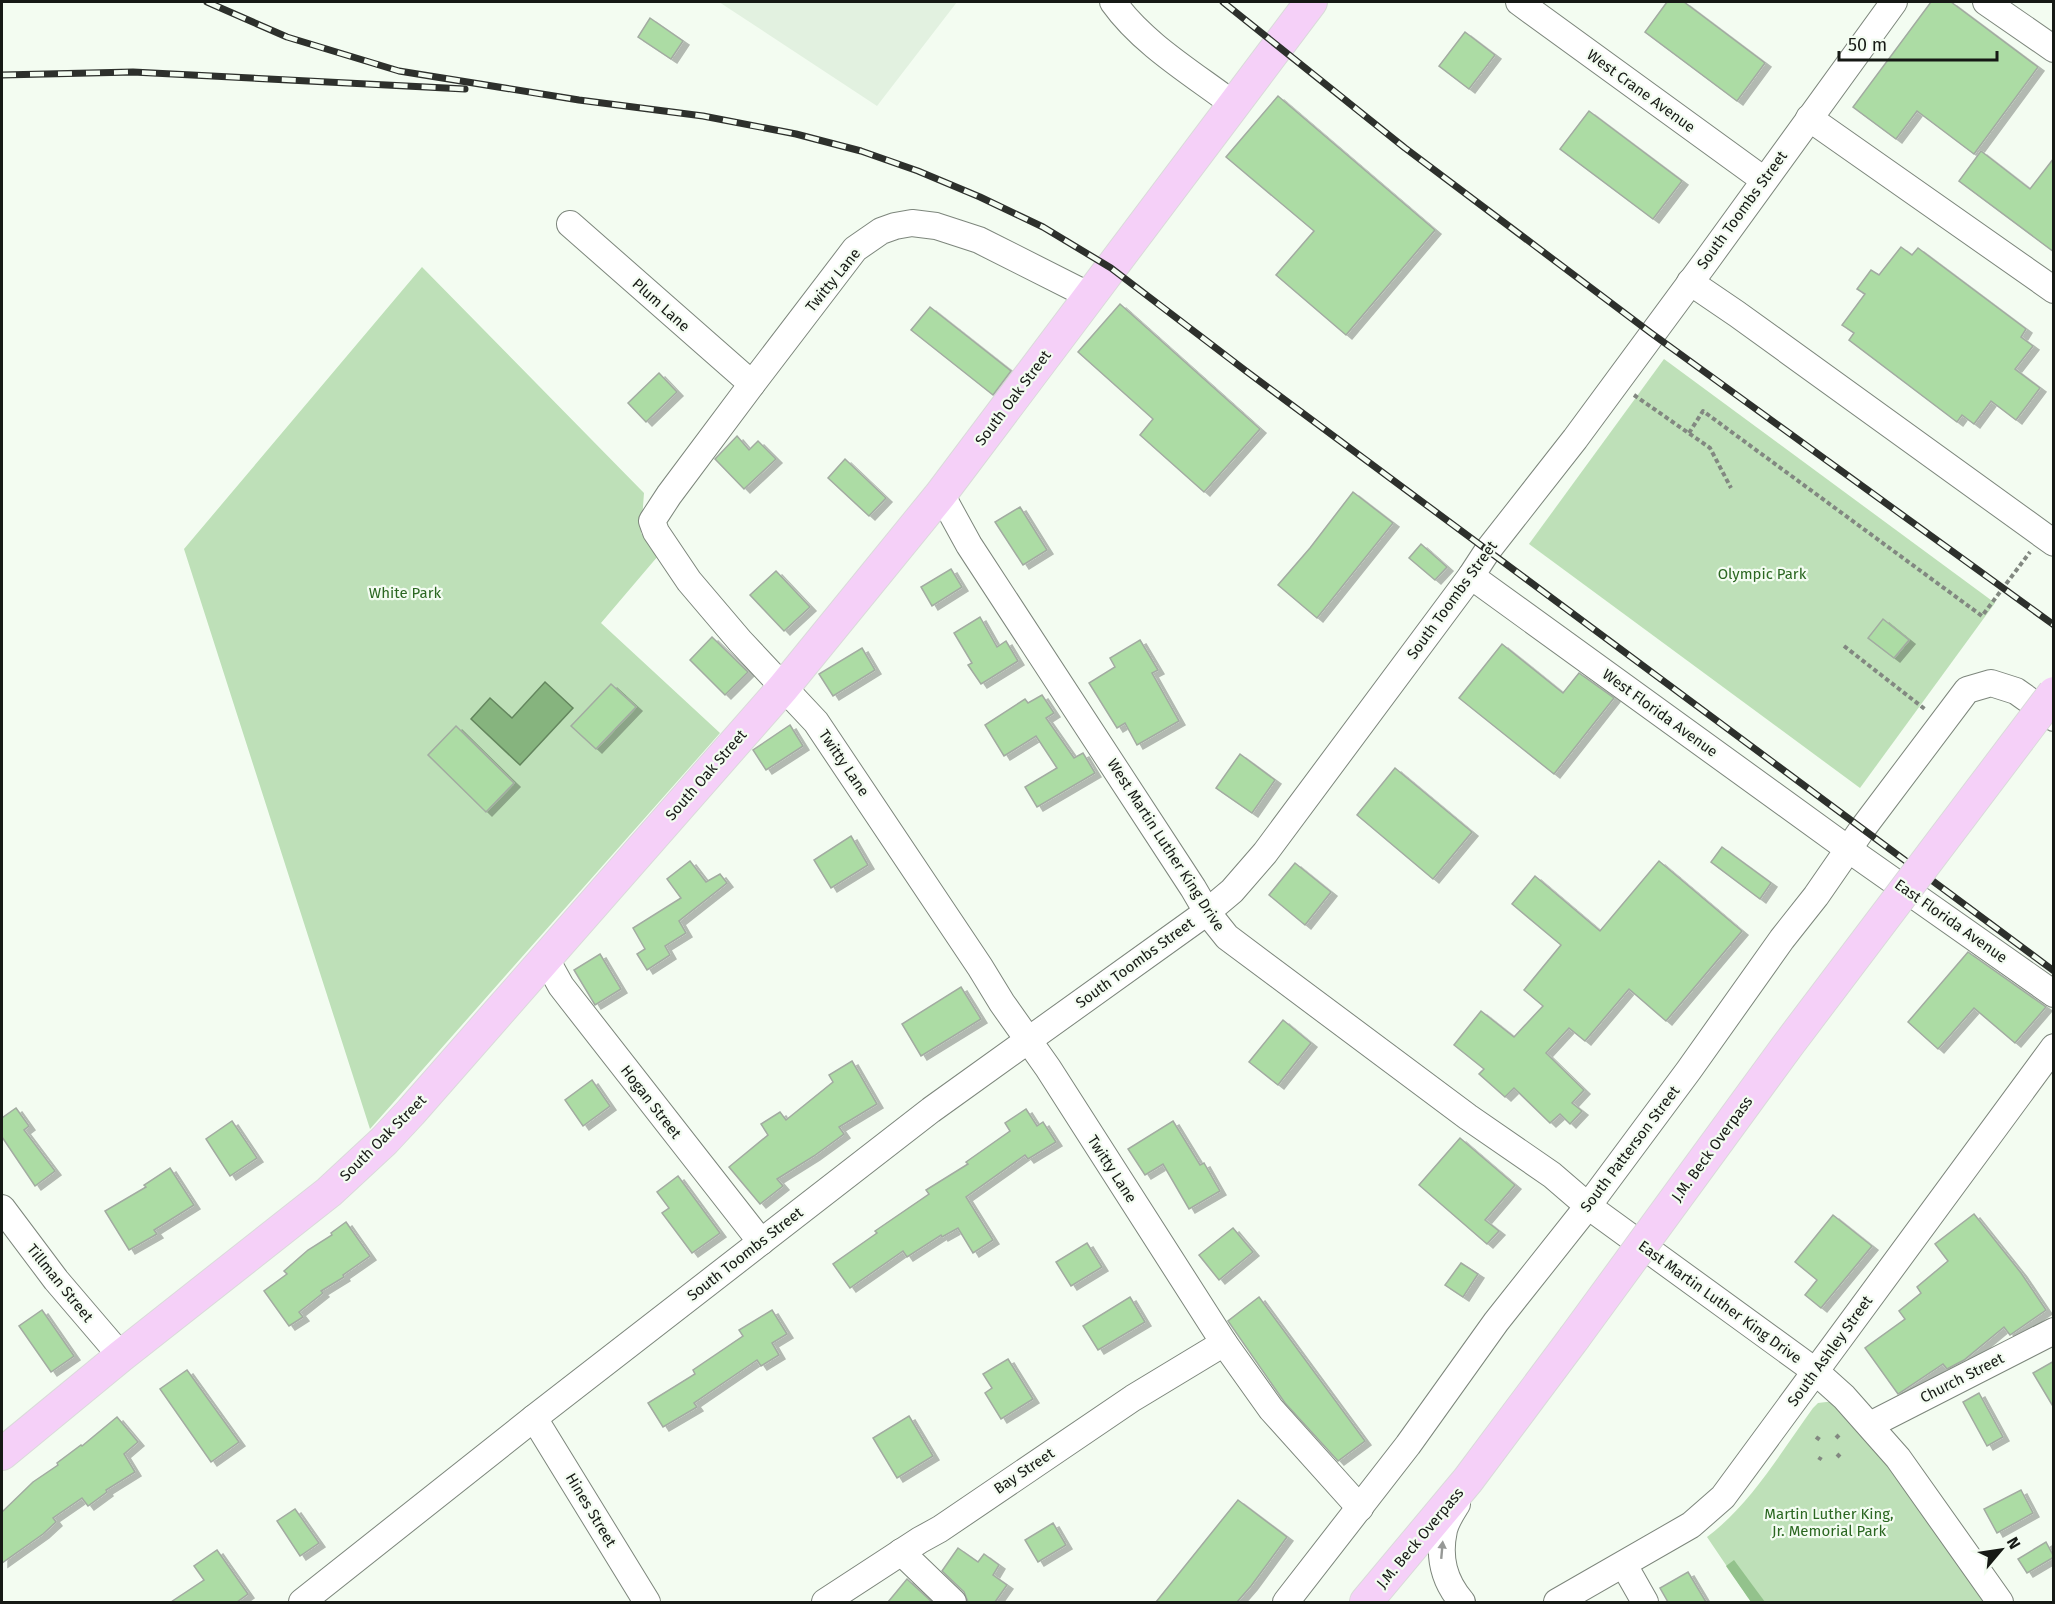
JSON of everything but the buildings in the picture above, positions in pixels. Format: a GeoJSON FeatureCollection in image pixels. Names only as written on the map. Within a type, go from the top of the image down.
{"type":"FeatureCollection","features":[{"type":"Feature","properties":{"kind":"main road","name":"South Oak Street"},"geometry":{"type":"LineString","coordinates":[[2,1454],[121,1356],[329,1192],[411,1112],[783,688],[941,494],[1311,2]]}},
{"type":"Feature","properties":{"kind":"main road","name":"J.M. Beck Overpass"},"geometry":{"type":"LineString","coordinates":[[1366,1602],[1468,1480],[1788,1045],[2054,693]]}},
{"type":"Feature","properties":{"kind":"street"},"geometry":{"type":"LineString","coordinates":[[1113,2],[1147,39],[1233,104]]}},
{"type":"Feature","properties":{"kind":"street","name":"West Crane Avenue"},"geometry":{"type":"LineString","coordinates":[[1519,2],[1764,180]]}},
{"type":"Feature","properties":{"kind":"street","name":"South Toombs Street"},"geometry":{"type":"LineString","coordinates":[[302,1602],[534,1418],[922,1117],[1207,912],[1232,891],[1264,853],[1488,550],[1575,439],[1894,2]]}},
{"type":"Feature","properties":{"kind":"street"},"geometry":{"type":"LineString","coordinates":[[1986,2],[2054,49]]}},
{"type":"Feature","properties":{"kind":"street"},"geometry":{"type":"LineString","coordinates":[[1809,117],[2054,290]]}},
{"type":"Feature","properties":{"kind":"street","name":"Twitty Lane"},"geometry":{"type":"LineString","coordinates":[[1090,296],[979,240],[936,226],[912,223],[881,231],[855,249],[669,495],[652,521],[656,532],[689,581],[740,641],[816,722],[1028,1039],[1224,1343],[1271,1409],[1360,1508]]}},
{"type":"Feature","properties":{"kind":"street","name":"Plum Lane"},"geometry":{"type":"LineString","coordinates":[[570,224],[752,384]]}},
{"type":"Feature","properties":{"kind":"street"},"geometry":{"type":"LineString","coordinates":[[1690,282],[2048,539]]}},
{"type":"Feature","properties":{"kind":"street","name":"West Martin Luther King Drive"},"geometry":{"type":"LineString","coordinates":[[941,494],[969,544],[1207,912],[1227,937],[1468,1117],[1552,1175],[1588,1206]]}},
{"type":"Feature","properties":{"kind":"street","name":"West Florida Avenue"},"geometry":{"type":"LineString","coordinates":[[1471,576],[1848,849]]}},
{"type":"Feature","properties":{"kind":"street","name":"South Patterson Street"},"geometry":{"type":"LineString","coordinates":[[1286,1602],[1408,1445],[1496,1322],[1588,1206],[1967,690],[1991,683],[2016,691],[2054,718]]}},
{"type":"Feature","properties":{"kind":"street","name":"East Florida Avenue"},"geometry":{"type":"LineString","coordinates":[[1848,849],[2054,993]]}},
{"type":"Feature","properties":{"kind":"street","name":"Hogan Street"},"geometry":{"type":"LineString","coordinates":[[546,959],[561,986],[761,1242]]}},
{"type":"Feature","properties":{"kind":"street","name":"South Ashley Street"},"geometry":{"type":"LineString","coordinates":[[1557,1602],[1691,1525],[1721,1499],[2054,1047]]}},
{"type":"Feature","properties":{"kind":"street","name":"East Martin Luther King Drive"},"geometry":{"type":"LineString","coordinates":[[1588,1206],[1815,1371],[1844,1397],[1898,1458],[2000,1602]]}},
{"type":"Feature","properties":{"kind":"street","name":"Tillman Street"},"geometry":{"type":"LineString","coordinates":[[2,1208],[56,1280],[121,1356]]}},
{"type":"Feature","properties":{"kind":"street","name":"Church Street"},"geometry":{"type":"LineString","coordinates":[[1870,1425],[2054,1331]]}},
{"type":"Feature","properties":{"kind":"street","name":"Bay Street"},"geometry":{"type":"LineString","coordinates":[[825,1602],[940,1529],[1133,1398],[1224,1343]]}},
{"type":"Feature","properties":{"kind":"street","name":"Hines Street"},"geometry":{"type":"LineString","coordinates":[[534,1418],[647,1602]]}},
{"type":"Feature","properties":{"kind":"street"},"geometry":{"type":"LineString","coordinates":[[1462,1602],[1446,1578],[1441,1563],[1444,1529],[1468,1480]]}},
{"type":"Feature","properties":{"kind":"street"},"geometry":{"type":"LineString","coordinates":[[901,1552],[953,1602]]}},
{"type":"Feature","properties":{"kind":"street"},"geometry":{"type":"LineString","coordinates":[[1624,1564],[1645,1602]]}},
{"type":"Feature","properties":{"kind":"path"},"geometry":{"type":"LineString","coordinates":[[1634,394],[1710,448],[1731,488]]}},
{"type":"Feature","properties":{"kind":"path"},"geometry":{"type":"LineString","coordinates":[[1689,433],[1703,411],[1982,616],[2048,539]]}},
{"type":"Feature","properties":{"kind":"path"},"geometry":{"type":"LineString","coordinates":[[1844,646],[1943,722]]}},
{"type":"Feature","properties":{"kind":"path"},"geometry":{"type":"LineString","coordinates":[[1816,1437],[1820,1440]]}},
{"type":"Feature","properties":{"kind":"shaded area"},"geometry":{"type":"Polygon","coordinates":[[[719,2],[957,2],[877,106],[719,2]]]}},
{"type":"Feature","properties":{"kind":"shaded area"},"geometry":{"type":"Polygon","coordinates":[[[545,682],[573,708],[520,765],[471,719],[490,698],[512,718],[545,682]]]}},
{"type":"Feature","properties":{"kind":"shaded area"},"geometry":{"type":"Polygon","coordinates":[[[1734,1560],[1765,1602],[1751,1602],[1726,1566],[1734,1560]]]}},
{"type":"Feature","properties":{"kind":"green space","name":"White Park"},"geometry":{"type":"Polygon","coordinates":[[[422,267],[644,493],[641,533],[658,556],[601,623],[720,733],[370,1129],[184,549],[422,267]]]}},
{"type":"Feature","properties":{"kind":"green space","name":"Olympic Park"},"geometry":{"type":"Polygon","coordinates":[[[1664,359],[1995,603],[1860,788],[1529,544],[1664,359]]]}},
{"type":"Feature","properties":{"kind":"green space","name":"Martin Luther King, Jr. Memorial Park"},"geometry":{"type":"Polygon","coordinates":[[[1831,1402],[1880,1454],[1987,1602],[1751,1602],[1707,1537],[1738,1509],[1813,1408],[1818,1403],[1831,1402]]]}},
{"type":"Feature","properties":{"kind":"railway"},"geometry":{"type":"LineString","coordinates":[[207,2],[287,37],[399,71],[579,100],[703,116],[796,134],[861,151],[918,171],[1043,227],[1111,268],[1246,371],[2054,971]]}},
{"type":"Feature","properties":{"kind":"railway"},"geometry":{"type":"LineString","coordinates":[[1223,2],[1405,148],[1651,333],[2054,625]]}},
{"type":"Feature","properties":{"kind":"railway"},"geometry":{"type":"LineString","coordinates":[[2,75],[133,72],[465,89]]}}]}
